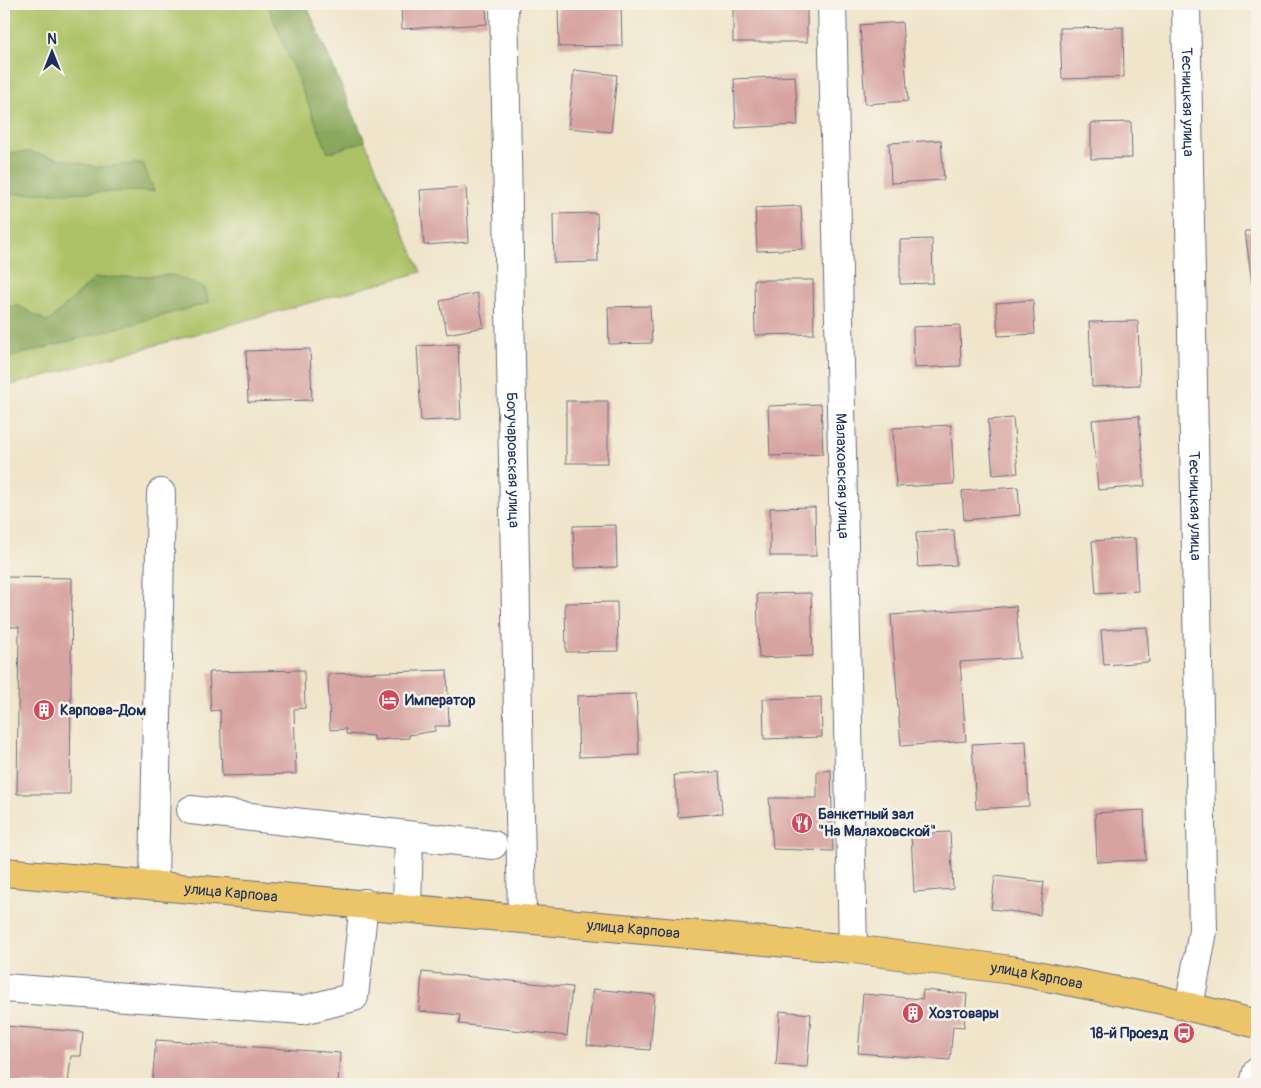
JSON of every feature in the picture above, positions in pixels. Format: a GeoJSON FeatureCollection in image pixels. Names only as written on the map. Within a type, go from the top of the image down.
{"type":"FeatureCollection","features":[{"type":"Feature","properties":{"kind":"main road","name":"улица Карпова"},"geometry":{"type":"LineString","coordinates":[[4,872],[522,917],[853,949],[1011,970],[1189,1007],[1257,1024]]}},
{"type":"Feature","properties":{"kind":"street","name":"Богучаровская улица"},"geometry":{"type":"LineString","coordinates":[[504,4],[522,917]]}},
{"type":"Feature","properties":{"kind":"street","name":"Малаховская улица"},"geometry":{"type":"LineString","coordinates":[[832,4],[853,949]]}},
{"type":"Feature","properties":{"kind":"street","name":"Тесницкая улица"},"geometry":{"type":"LineString","coordinates":[[1186,4],[1202,931],[1189,1007]]}},
{"type":"Feature","properties":{"kind":"street"},"geometry":{"type":"LineString","coordinates":[[154,884],[161,493]]}},
{"type":"Feature","properties":{"kind":"street"},"geometry":{"type":"LineString","coordinates":[[191,810],[409,837],[493,845]]}},
{"type":"Feature","properties":{"kind":"street"},"geometry":{"type":"LineString","coordinates":[[407,907],[409,837]]}},
{"type":"Feature","properties":{"kind":"street"},"geometry":{"type":"LineString","coordinates":[[4,988],[303,1010],[354,997],[364,903]]}},
{"type":"Feature","properties":{"kind":"street"},"geometry":{"type":"LineString","coordinates":[[1254,1084],[1257,1072]]}},
{"type":"Feature","properties":{"kind":"green space"},"geometry":{"type":"Polygon","coordinates":[[[4,4],[306,4],[421,272],[4,387],[4,4]]]}},
{"type":"Feature","properties":{"kind":"green space"},"geometry":{"type":"Polygon","coordinates":[[[267,4],[306,4],[365,141],[328,153],[267,4]]]}},
{"type":"Feature","properties":{"kind":"green space"},"geometry":{"type":"Polygon","coordinates":[[[29,152],[98,167],[143,163],[154,191],[4,194],[4,153],[29,152]]]}},
{"type":"Feature","properties":{"kind":"green space"},"geometry":{"type":"Polygon","coordinates":[[[173,275],[205,288],[209,303],[4,359],[4,306],[19,306],[48,322],[95,278],[173,275]]]}},
{"type":"Feature","properties":{"kind":"building"},"geometry":{"type":"Polygon","coordinates":[[[401,4],[486,4],[487,24],[402,29],[401,4]]]}},
{"type":"Feature","properties":{"kind":"building"},"geometry":{"type":"Polygon","coordinates":[[[558,4],[621,4],[622,46],[559,47],[558,4]]]}},
{"type":"Feature","properties":{"kind":"building"},"geometry":{"type":"Polygon","coordinates":[[[733,4],[807,4],[807,42],[733,42],[733,4]]]}},
{"type":"Feature","properties":{"kind":"building"},"geometry":{"type":"Polygon","coordinates":[[[902,22],[908,101],[865,104],[860,25],[902,22]]]}},
{"type":"Feature","properties":{"kind":"building"},"geometry":{"type":"Polygon","coordinates":[[[1123,27],[1124,77],[1062,79],[1060,28],[1123,27]]]}},
{"type":"Feature","properties":{"kind":"building"},"geometry":{"type":"Polygon","coordinates":[[[574,70],[617,75],[611,132],[568,128],[574,70]]]}},
{"type":"Feature","properties":{"kind":"building"},"geometry":{"type":"Polygon","coordinates":[[[795,76],[798,125],[736,128],[734,79],[795,76]]]}},
{"type":"Feature","properties":{"kind":"building"},"geometry":{"type":"Polygon","coordinates":[[[1131,122],[1132,158],[1091,159],[1091,123],[1131,122]]]}},
{"type":"Feature","properties":{"kind":"building"},"geometry":{"type":"Polygon","coordinates":[[[941,140],[944,180],[891,183],[889,143],[941,140]]]}},
{"type":"Feature","properties":{"kind":"building"},"geometry":{"type":"Polygon","coordinates":[[[466,187],[469,242],[424,245],[420,190],[466,187]]]}},
{"type":"Feature","properties":{"kind":"building"},"geometry":{"type":"Polygon","coordinates":[[[801,206],[803,249],[757,251],[755,208],[801,206]]]}},
{"type":"Feature","properties":{"kind":"building"},"geometry":{"type":"Polygon","coordinates":[[[597,213],[598,262],[554,263],[553,214],[597,213]]]}},
{"type":"Feature","properties":{"kind":"building"},"geometry":{"type":"Polygon","coordinates":[[[1245,231],[1257,231],[1257,283],[1252,283],[1245,231]]]}},
{"type":"Feature","properties":{"kind":"building"},"geometry":{"type":"Polygon","coordinates":[[[932,239],[933,283],[900,284],[900,240],[932,239]]]}},
{"type":"Feature","properties":{"kind":"building"},"geometry":{"type":"Polygon","coordinates":[[[754,280],[813,280],[814,334],[755,335],[754,280]]]}},
{"type":"Feature","properties":{"kind":"building"},"geometry":{"type":"Polygon","coordinates":[[[477,293],[484,327],[447,334],[440,301],[477,293]]]}},
{"type":"Feature","properties":{"kind":"building"},"geometry":{"type":"Polygon","coordinates":[[[1033,300],[1035,334],[998,336],[996,303],[1033,300]]]}},
{"type":"Feature","properties":{"kind":"building"},"geometry":{"type":"Polygon","coordinates":[[[650,306],[652,343],[609,344],[608,307],[650,306]]]}},
{"type":"Feature","properties":{"kind":"building"},"geometry":{"type":"Polygon","coordinates":[[[1138,321],[1140,385],[1092,387],[1089,322],[1138,321]]]}},
{"type":"Feature","properties":{"kind":"building"},"geometry":{"type":"Polygon","coordinates":[[[960,325],[961,366],[914,368],[913,327],[960,325]]]}},
{"type":"Feature","properties":{"kind":"building"},"geometry":{"type":"Polygon","coordinates":[[[458,344],[461,419],[421,421],[417,346],[458,344]]]}},
{"type":"Feature","properties":{"kind":"building"},"geometry":{"type":"Polygon","coordinates":[[[310,349],[312,400],[248,402],[246,351],[310,349]]]}},
{"type":"Feature","properties":{"kind":"building"},"geometry":{"type":"Polygon","coordinates":[[[566,401],[608,401],[608,463],[566,463],[566,401]]]}},
{"type":"Feature","properties":{"kind":"building"},"geometry":{"type":"Polygon","coordinates":[[[821,404],[823,454],[770,456],[768,406],[821,404]]]}},
{"type":"Feature","properties":{"kind":"building"},"geometry":{"type":"Polygon","coordinates":[[[1139,416],[1145,486],[1098,490],[1092,420],[1139,416]]]}},
{"type":"Feature","properties":{"kind":"building"},"geometry":{"type":"Polygon","coordinates":[[[1013,418],[1018,473],[993,475],[988,420],[1013,418]]]}},
{"type":"Feature","properties":{"kind":"building"},"geometry":{"type":"Polygon","coordinates":[[[951,425],[954,484],[896,487],[893,428],[951,425]]]}},
{"type":"Feature","properties":{"kind":"building"},"geometry":{"type":"Polygon","coordinates":[[[1018,487],[1020,515],[964,520],[962,491],[1018,487]]]}},
{"type":"Feature","properties":{"kind":"building"},"geometry":{"type":"Polygon","coordinates":[[[815,507],[816,556],[770,556],[770,508],[815,507]]]}},
{"type":"Feature","properties":{"kind":"building"},"geometry":{"type":"Polygon","coordinates":[[[616,525],[617,567],[574,568],[573,526],[616,525]]]}},
{"type":"Feature","properties":{"kind":"building"},"geometry":{"type":"Polygon","coordinates":[[[954,530],[956,565],[918,567],[916,532],[954,530]]]}},
{"type":"Feature","properties":{"kind":"building"},"geometry":{"type":"Polygon","coordinates":[[[1135,538],[1138,591],[1096,594],[1092,541],[1135,538]]]}},
{"type":"Feature","properties":{"kind":"building","name":"Карпова-Дом"},"geometry":{"type":"Polygon","coordinates":[[[4,577],[72,578],[70,794],[17,794],[19,627],[4,627],[4,577]]]}},
{"type":"Feature","properties":{"kind":"building"},"geometry":{"type":"Polygon","coordinates":[[[811,593],[813,656],[759,658],[757,594],[811,593]]]}},
{"type":"Feature","properties":{"kind":"building"},"geometry":{"type":"Polygon","coordinates":[[[617,602],[618,651],[566,652],[565,603],[617,602]]]}},
{"type":"Feature","properties":{"kind":"building"},"geometry":{"type":"Polygon","coordinates":[[[1016,606],[1020,658],[960,662],[966,741],[901,746],[891,615],[1016,606]]]}},
{"type":"Feature","properties":{"kind":"building"},"geometry":{"type":"Polygon","coordinates":[[[1147,627],[1149,662],[1104,665],[1101,630],[1147,627]]]}},
{"type":"Feature","properties":{"kind":"building"},"geometry":{"type":"Polygon","coordinates":[[[304,670],[305,708],[294,709],[296,774],[222,776],[220,710],[211,711],[209,672],[304,670]]]}},
{"type":"Feature","properties":{"kind":"building","name":"Император"},"geometry":{"type":"Polygon","coordinates":[[[447,670],[449,726],[435,726],[435,731],[409,735],[409,738],[374,740],[374,736],[346,734],[346,729],[330,730],[328,674],[447,670]]]}},
{"type":"Feature","properties":{"kind":"building"},"geometry":{"type":"Polygon","coordinates":[[[636,694],[639,755],[579,757],[577,696],[636,694]]]}},
{"type":"Feature","properties":{"kind":"building"},"geometry":{"type":"Polygon","coordinates":[[[821,697],[822,737],[764,739],[763,699],[821,697]]]}},
{"type":"Feature","properties":{"kind":"building"},"geometry":{"type":"Polygon","coordinates":[[[1026,741],[1029,806],[976,809],[972,744],[1026,741]]]}},
{"type":"Feature","properties":{"kind":"building","name":"Банкетный зал \"На Малаховской\""},"geometry":{"type":"Polygon","coordinates":[[[831,770],[833,851],[773,849],[769,798],[817,798],[817,772],[831,770]]]}},
{"type":"Feature","properties":{"kind":"building"},"geometry":{"type":"Polygon","coordinates":[[[719,772],[722,813],[678,817],[674,775],[719,772]]]}},
{"type":"Feature","properties":{"kind":"building"},"geometry":{"type":"Polygon","coordinates":[[[1144,810],[1146,860],[1097,862],[1095,813],[1144,810]]]}},
{"type":"Feature","properties":{"kind":"building"},"geometry":{"type":"Polygon","coordinates":[[[950,832],[953,889],[914,892],[911,834],[950,832]]]}},
{"type":"Feature","properties":{"kind":"building"},"geometry":{"type":"Polygon","coordinates":[[[995,876],[1044,882],[1040,915],[991,909],[995,876]]]}},
{"type":"Feature","properties":{"kind":"building"},"geometry":{"type":"Polygon","coordinates":[[[422,972],[572,987],[567,1036],[459,1024],[460,1015],[419,1011],[422,972]]]}},
{"type":"Feature","properties":{"kind":"building"},"geometry":{"type":"Polygon","coordinates":[[[593,989],[655,995],[650,1050],[587,1045],[593,989]]]}},
{"type":"Feature","properties":{"kind":"building","name":"Хозтовары"},"geometry":{"type":"Polygon","coordinates":[[[923,990],[967,994],[964,1027],[953,1026],[950,1060],[858,1053],[863,994],[922,999],[923,990]]]}},
{"type":"Feature","properties":{"kind":"building"},"geometry":{"type":"Polygon","coordinates":[[[780,1011],[811,1014],[807,1067],[776,1065],[780,1011]]]}},
{"type":"Feature","properties":{"kind":"building"},"geometry":{"type":"Polygon","coordinates":[[[4,1026],[83,1032],[81,1056],[71,1056],[68,1084],[4,1084],[4,1026]]]}},
{"type":"Feature","properties":{"kind":"building"},"geometry":{"type":"Polygon","coordinates":[[[156,1040],[340,1053],[338,1084],[152,1084],[156,1040]]]}},
{"type":"Feature","properties":{"kind":"place","name":"Император"},"geometry":{"type":"Point","coordinates":[389,700]}},
{"type":"Feature","properties":{"kind":"place","name":"Карпова-Дом"},"geometry":{"type":"Point","coordinates":[44,710]}},
{"type":"Feature","properties":{"kind":"place","name":"Банкетный зал \"На Малаховской\""},"geometry":{"type":"Point","coordinates":[802,823]}},
{"type":"Feature","properties":{"kind":"place","name":"Хозтовары"},"geometry":{"type":"Point","coordinates":[913,1013]}},
{"type":"Feature","properties":{"kind":"place","name":"18-й Проезд"},"geometry":{"type":"Point","coordinates":[1184,1033]}}]}
